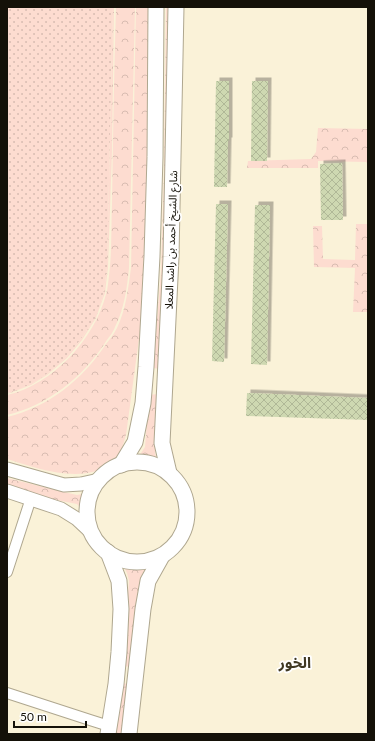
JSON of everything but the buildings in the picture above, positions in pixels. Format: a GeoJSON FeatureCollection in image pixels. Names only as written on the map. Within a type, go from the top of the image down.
{"type":"FeatureCollection","features":[{"type":"Feature","properties":{"kind":"main road","name":"شارع الشيخ أحمد بن راشد المعلا"},"geometry":{"type":"LineString","coordinates":[[121,465],[135,442],[143,403],[146,366],[152,256],[156,7]]}},
{"type":"Feature","properties":{"kind":"main road","name":"شارع الشيخ أحمد بن راشد المعلا"},"geometry":{"type":"LineString","coordinates":[[169,473],[162,443],[171,257],[176,7]]}},
{"type":"Feature","properties":{"kind":"main road"},"geometry":{"type":"LineString","coordinates":[[129,734],[143,609],[148,581],[162,556],[174,546],[183,532],[188,516],[186,500],[180,485],[169,473],[154,465],[138,462],[113,468],[99,480],[90,496],[88,515],[92,533],[101,547],[125,560],[144,562],[162,556]]}},
{"type":"Feature","properties":{"kind":"main road"},"geometry":{"type":"LineString","coordinates":[[108,552],[119,581],[121,609],[116,684],[109,730]]}},
{"type":"Feature","properties":{"kind":"street"},"geometry":{"type":"LineString","coordinates":[[7,469],[64,485],[81,484],[99,480]]}},
{"type":"Feature","properties":{"kind":"street"},"geometry":{"type":"LineString","coordinates":[[7,491],[61,509],[77,519],[92,533]]}},
{"type":"Feature","properties":{"kind":"street"},"geometry":{"type":"LineString","coordinates":[[7,572],[31,498]]}},
{"type":"Feature","properties":{"kind":"street"},"geometry":{"type":"LineString","coordinates":[[7,693],[90,720],[109,730]]}},
{"type":"Feature","properties":{"kind":"green space"},"geometry":{"type":"Polygon","coordinates":[[[7,7],[113,7],[107,267],[100,305],[93,322],[72,351],[63,360],[43,377],[31,384],[7,393],[7,7]]]}},
{"type":"Feature","properties":{"kind":"green space"},"geometry":{"type":"Polygon","coordinates":[[[113,7],[112,151],[108,267],[105,293],[96,318],[82,340],[67,358],[47,375],[31,385],[7,394],[31,384],[43,377],[63,360],[72,351],[93,322],[100,305],[107,267],[113,7]]]}},
{"type":"Feature","properties":{"kind":"green space"},"geometry":{"type":"Polygon","coordinates":[[[116,7],[135,7],[129,268],[123,306],[112,333],[96,356],[75,379],[50,397],[7,415],[7,395],[24,390],[55,371],[82,343],[100,311],[107,292],[111,249],[116,7]]]}},
{"type":"Feature","properties":{"kind":"green space"},"geometry":{"type":"Polygon","coordinates":[[[136,7],[152,7],[150,257],[126,435],[118,455],[107,465],[95,471],[80,474],[65,474],[7,459],[7,417],[51,399],[76,380],[97,357],[112,336],[123,314],[131,268],[136,7]]]}},
{"type":"Feature","properties":{"kind":"green space"},"geometry":{"type":"Polygon","coordinates":[[[166,7],[174,7],[161,369],[153,368],[161,272],[166,7]]]}},
{"type":"Feature","properties":{"kind":"green space"},"geometry":{"type":"Polygon","coordinates":[[[318,128],[368,129],[368,164],[366,162],[318,161],[318,168],[247,168],[248,161],[311,159],[316,152],[318,128]]]}},
{"type":"Feature","properties":{"kind":"green space"},"geometry":{"type":"Polygon","coordinates":[[[356,224],[368,224],[368,312],[353,312],[355,268],[314,267],[313,226],[322,226],[323,259],[355,260],[356,224]]]}},
{"type":"Feature","properties":{"kind":"green space"},"geometry":{"type":"Polygon","coordinates":[[[158,394],[155,453],[158,463],[137,459],[145,447],[149,395],[158,394]]]}},
{"type":"Feature","properties":{"kind":"green space"},"geometry":{"type":"Polygon","coordinates":[[[7,478],[77,495],[87,493],[82,510],[77,504],[7,489],[7,478]]]}},
{"type":"Feature","properties":{"kind":"green space"},"geometry":{"type":"Polygon","coordinates":[[[123,565],[135,568],[146,567],[142,575],[138,591],[132,667],[122,666],[129,581],[123,565]]]}},
{"type":"Feature","properties":{"kind":"green space"},"geometry":{"type":"Polygon","coordinates":[[[121,683],[129,684],[122,734],[114,734],[121,683]]]}},
{"type":"Feature","properties":{"kind":"district","name":"الخور"},"geometry":{"type":"Point","coordinates":[295,663]}}]}
